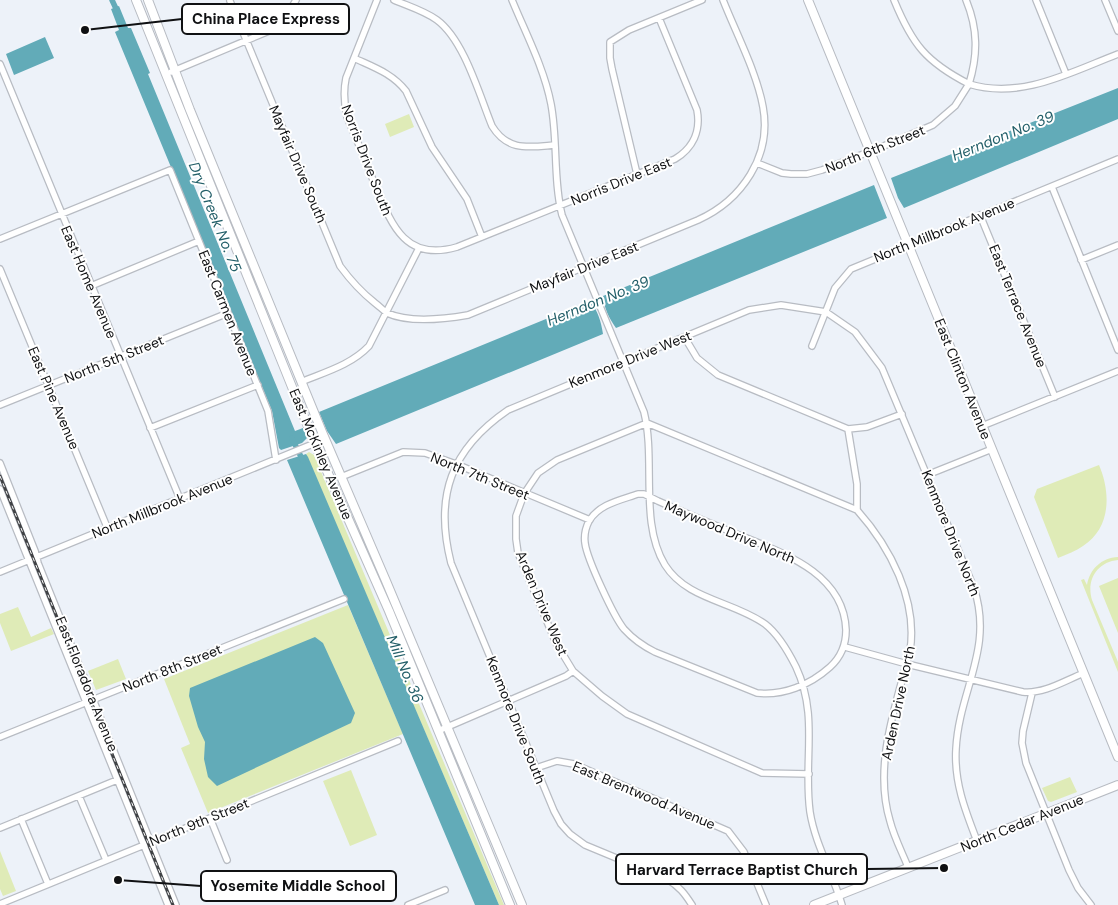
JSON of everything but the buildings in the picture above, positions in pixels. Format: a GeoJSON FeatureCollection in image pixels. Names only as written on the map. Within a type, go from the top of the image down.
{"type":"FeatureCollection","features":[{"type":"Feature","properties":{"kind":"main road","name":"East McKinley Avenue"},"geometry":{"type":"LineString","coordinates":[[136,0],[316,444],[438,730],[510,905]]}},
{"type":"Feature","properties":{"kind":"main road"},"geometry":{"type":"LineString","coordinates":[[143,0],[153,14]]}},
{"type":"Feature","properties":{"kind":"main road","name":"East McKinley Avenue"},"geometry":{"type":"LineString","coordinates":[[148,0],[301,382],[378,560],[522,905]]}},
{"type":"Feature","properties":{"kind":"main road","name":"East Clinton Avenue"},"geometry":{"type":"LineString","coordinates":[[808,0],[1118,757]]}},
{"type":"Feature","properties":{"kind":"main road"},"geometry":{"type":"LineString","coordinates":[[267,325],[278,341],[294,377],[301,382]]}},
{"type":"Feature","properties":{"kind":"main road"},"geometry":{"type":"LineString","coordinates":[[349,521],[356,524],[367,547],[378,560]]}},
{"type":"Feature","properties":{"kind":"main road","name":"North Cedar Avenue"},"geometry":{"type":"LineString","coordinates":[[814,905],[1118,785]]}},
{"type":"Feature","properties":{"kind":"main road"},"geometry":{"type":"LineString","coordinates":[[496,870],[508,886],[517,905]]}},
{"type":"Feature","properties":{"kind":"street"},"geometry":{"type":"LineString","coordinates":[[166,74],[277,26],[291,10],[296,0]]}},
{"type":"Feature","properties":{"kind":"street"},"geometry":{"type":"LineString","coordinates":[[377,0],[354,58],[384,71],[400,83],[406,91],[432,147],[467,199],[482,237]]}},
{"type":"Feature","properties":{"kind":"street"},"geometry":{"type":"LineString","coordinates":[[394,0],[431,16],[451,32],[462,51],[492,126],[498,135],[517,146],[555,145]]}},
{"type":"Feature","properties":{"kind":"street"},"geometry":{"type":"LineString","coordinates":[[512,0],[540,67],[548,92],[553,117],[560,206],[647,423],[654,537],[665,565],[673,575],[691,590],[747,614],[766,625],[783,644],[796,667],[803,684],[809,710],[809,800],[814,828],[842,905]]}},
{"type":"Feature","properties":{"kind":"street"},"geometry":{"type":"LineString","coordinates":[[637,174],[612,69],[610,42],[629,30],[702,0]]}},
{"type":"Feature","properties":{"kind":"street"},"geometry":{"type":"LineString","coordinates":[[723,0],[757,83],[764,108],[764,127],[757,164]]}},
{"type":"Feature","properties":{"kind":"street"},"geometry":{"type":"LineString","coordinates":[[894,0],[908,32],[921,50],[944,71],[969,84],[987,88],[1020,88],[1042,83],[1118,54]]}},
{"type":"Feature","properties":{"kind":"street","name":"North 6th Street"},"geometry":{"type":"LineString","coordinates":[[757,164],[782,173],[800,174],[822,170],[933,125],[955,106],[969,84],[976,59],[974,23],[966,0]]}},
{"type":"Feature","properties":{"kind":"street"},"geometry":{"type":"LineString","coordinates":[[1036,0],[1066,74]]}},
{"type":"Feature","properties":{"kind":"street"},"geometry":{"type":"LineString","coordinates":[[1106,0],[1118,31]]}},
{"type":"Feature","properties":{"kind":"street","name":"Mayfair Drive South"},"geometry":{"type":"LineString","coordinates":[[230,1],[340,266],[360,291],[387,313]]}},
{"type":"Feature","properties":{"kind":"street","name":"Norris Drive East"},"geometry":{"type":"LineString","coordinates":[[419,248],[438,251],[448,250],[682,155],[695,139],[699,124],[696,105],[659,18]]}},
{"type":"Feature","properties":{"kind":"street","name":"Norris Drive South"},"geometry":{"type":"LineString","coordinates":[[354,58],[344,90],[347,116],[390,221],[403,237],[419,248]]}},
{"type":"Feature","properties":{"kind":"street","name":"East Home Avenue"},"geometry":{"type":"LineString","coordinates":[[0,64],[180,499]]}},
{"type":"Feature","properties":{"kind":"street","name":"North Millbrook Avenue"},"geometry":{"type":"LineString","coordinates":[[812,346],[835,288],[851,269],[1118,159]]}},
{"type":"Feature","properties":{"kind":"street","name":"Mayfair Drive East"},"geometry":{"type":"LineString","coordinates":[[387,313],[426,319],[446,319],[468,315],[716,211],[742,188],[757,164]]}},
{"type":"Feature","properties":{"kind":"street","name":"East Carmen Avenue"},"geometry":{"type":"LineString","coordinates":[[61,214],[170,170],[268,411],[276,460]]}},
{"type":"Feature","properties":{"kind":"street"},"geometry":{"type":"LineString","coordinates":[[1052,187],[1118,350]]}},
{"type":"Feature","properties":{"kind":"street"},"geometry":{"type":"LineString","coordinates":[[0,239],[61,214]]}},
{"type":"Feature","properties":{"kind":"street","name":"East Terrace Avenue"},"geometry":{"type":"LineString","coordinates":[[980,215],[1055,397]]}},
{"type":"Feature","properties":{"kind":"street"},"geometry":{"type":"LineString","coordinates":[[91,286],[199,241]]}},
{"type":"Feature","properties":{"kind":"street"},"geometry":{"type":"LineString","coordinates":[[1081,260],[1118,245]]}},
{"type":"Feature","properties":{"kind":"street"},"geometry":{"type":"LineString","coordinates":[[301,382],[346,364],[360,356],[369,346],[419,248]]}},
{"type":"Feature","properties":{"kind":"street","name":"East Pine Avenue"},"geometry":{"type":"LineString","coordinates":[[0,269],[108,527]]}},
{"type":"Feature","properties":{"kind":"street","name":"Kenmore Drive West"},"geometry":{"type":"LineString","coordinates":[[456,464],[484,428],[508,410],[622,362],[685,338],[749,310],[781,305],[826,312]]}},
{"type":"Feature","properties":{"kind":"street","name":"Kenmore Drive North"},"geometry":{"type":"LineString","coordinates":[[826,312],[855,332],[882,368],[928,475],[978,600],[981,627],[980,643],[958,730],[956,767],[961,800],[977,841]]}},
{"type":"Feature","properties":{"kind":"street","name":"North 5th Street"},"geometry":{"type":"LineString","coordinates":[[0,405],[228,313]]}},
{"type":"Feature","properties":{"kind":"street"},"geometry":{"type":"LineString","coordinates":[[685,338],[697,358],[718,375],[848,429],[867,427],[902,414]]}},
{"type":"Feature","properties":{"kind":"street"},"geometry":{"type":"LineString","coordinates":[[982,426],[1118,371]]}},
{"type":"Feature","properties":{"kind":"street"},"geometry":{"type":"LineString","coordinates":[[150,428],[258,385]]}},
{"type":"Feature","properties":{"kind":"street"},"geometry":{"type":"LineString","coordinates":[[647,423],[857,510],[857,484],[848,429]]}},
{"type":"Feature","properties":{"kind":"street","name":"Arden Drive West"},"geometry":{"type":"LineString","coordinates":[[647,423],[556,460],[538,473],[524,494],[516,516],[515,525],[518,553],[556,643],[573,671],[627,714],[762,773],[809,774]]}},
{"type":"Feature","properties":{"kind":"street","name":"North Millbrook Avenue"},"geometry":{"type":"LineString","coordinates":[[0,572],[325,439]]}},
{"type":"Feature","properties":{"kind":"street"},"geometry":{"type":"LineString","coordinates":[[928,475],[992,449]]}},
{"type":"Feature","properties":{"kind":"street","name":"North 7th Street"},"geometry":{"type":"LineString","coordinates":[[341,477],[403,452],[425,453],[590,520]]}},
{"type":"Feature","properties":{"kind":"street","name":"East Floradora Avenue"},"geometry":{"type":"LineString","coordinates":[[0,463],[38,563],[176,905]]}},
{"type":"Feature","properties":{"kind":"street","name":"Kenmore Drive South"},"geometry":{"type":"LineString","coordinates":[[456,464],[445,511],[446,544],[451,563],[554,811],[561,824],[570,834],[585,845],[667,879],[684,892],[692,905]]}},
{"type":"Feature","properties":{"kind":"street","name":"East Floradora Avenue"},"geometry":{"type":"LineString","coordinates":[[0,489],[168,905]]}},
{"type":"Feature","properties":{"kind":"street"},"geometry":{"type":"LineString","coordinates":[[650,496],[638,494],[598,509],[590,520],[585,534],[586,549],[616,618],[640,644],[655,652],[757,693],[782,693],[803,684],[830,668],[845,647],[907,664],[1032,693],[1084,673]]}},
{"type":"Feature","properties":{"kind":"street","name":"Maywood Drive North"},"geometry":{"type":"LineString","coordinates":[[650,496],[792,557],[816,573],[827,584],[842,610],[846,624],[845,647]]}},
{"type":"Feature","properties":{"kind":"street","name":"Arden Drive North"},"geometry":{"type":"LineString","coordinates":[[857,510],[881,540],[889,554],[905,594],[912,625],[912,638],[890,729],[883,776],[890,820],[908,868]]}},
{"type":"Feature","properties":{"kind":"street","name":"North 8th Street"},"geometry":{"type":"LineString","coordinates":[[0,737],[344,599]]}},
{"type":"Feature","properties":{"kind":"street"},"geometry":{"type":"LineString","coordinates":[[438,730],[566,676],[573,671]]}},
{"type":"Feature","properties":{"kind":"street"},"geometry":{"type":"LineString","coordinates":[[1032,693],[1023,731],[1023,748],[1026,764],[1073,880],[1091,905]]}},
{"type":"Feature","properties":{"kind":"street","name":"North 9th Street"},"geometry":{"type":"LineString","coordinates":[[0,904],[398,741]]}},
{"type":"Feature","properties":{"kind":"street","name":"East Brentwood Avenue"},"geometry":{"type":"LineString","coordinates":[[536,768],[557,761],[574,764],[728,831],[744,852],[766,905]]}},
{"type":"Feature","properties":{"kind":"street"},"geometry":{"type":"LineString","coordinates":[[0,828],[117,780]]}},
{"type":"Feature","properties":{"kind":"street"},"geometry":{"type":"LineString","coordinates":[[79,796],[106,860]]}},
{"type":"Feature","properties":{"kind":"street"},"geometry":{"type":"LineString","coordinates":[[210,818],[227,860]]}},
{"type":"Feature","properties":{"kind":"street"},"geometry":{"type":"LineString","coordinates":[[21,819],[48,884]]}},
{"type":"Feature","properties":{"kind":"street"},"geometry":{"type":"LineString","coordinates":[[408,905],[445,890]]}},
{"type":"Feature","properties":{"kind":"green space"},"geometry":{"type":"Polygon","coordinates":[[[409,114],[414,127],[390,137],[385,124],[409,114]]]}},
{"type":"Feature","properties":{"kind":"green space"},"geometry":{"type":"Polygon","coordinates":[[[309,452],[314,455],[504,905],[499,905],[306,454],[309,452]]]}},
{"type":"Feature","properties":{"kind":"green space"},"geometry":{"type":"Polygon","coordinates":[[[1099,465],[1106,487],[1107,498],[1104,520],[1099,530],[1080,548],[1058,558],[1034,497],[1037,489],[1099,465]]]}},
{"type":"Feature","properties":{"kind":"green space"},"geometry":{"type":"Polygon","coordinates":[[[1118,557],[1118,560],[1104,564],[1095,573],[1092,579],[1091,593],[1092,600],[1118,662],[1118,672],[1081,580],[1084,579],[1087,585],[1088,579],[1097,565],[1118,557]]]}},
{"type":"Feature","properties":{"kind":"green space"},"geometry":{"type":"Polygon","coordinates":[[[1118,578],[1118,633],[1099,586],[1118,578]]]}},
{"type":"Feature","properties":{"kind":"green space"},"geometry":{"type":"Polygon","coordinates":[[[348,605],[403,734],[208,813],[181,748],[190,744],[164,679],[348,605]]]}},
{"type":"Feature","properties":{"kind":"green space"},"geometry":{"type":"Polygon","coordinates":[[[18,607],[31,637],[51,628],[54,634],[11,651],[0,623],[0,614],[18,607]]]}},
{"type":"Feature","properties":{"kind":"green space"},"geometry":{"type":"Polygon","coordinates":[[[118,659],[126,679],[96,690],[88,671],[118,659]]]}},
{"type":"Feature","properties":{"kind":"green space"},"geometry":{"type":"Polygon","coordinates":[[[351,770],[377,835],[350,846],[323,781],[351,770]]]}},
{"type":"Feature","properties":{"kind":"green space"},"geometry":{"type":"Polygon","coordinates":[[[1070,777],[1077,792],[1051,802],[1048,801],[1042,788],[1070,777]]]}},
{"type":"Feature","properties":{"kind":"green space"},"geometry":{"type":"Polygon","coordinates":[[[0,851],[16,891],[3,896],[0,889],[0,851]]]}},
{"type":"Feature","properties":{"kind":"water"},"geometry":{"type":"Polygon","coordinates":[[[119,6],[128,28],[131,28],[150,73],[148,74],[295,431],[303,428],[307,438],[302,443],[281,450],[279,448],[272,411],[115,32],[119,30],[111,9],[119,6]]]}},
{"type":"Feature","properties":{"kind":"water"},"geometry":{"type":"Polygon","coordinates":[[[45,37],[54,58],[14,75],[6,54],[45,37]]]}},
{"type":"Feature","properties":{"kind":"water","name":"Herndon No. 39"},"geometry":{"type":"Polygon","coordinates":[[[1118,88],[1118,119],[904,208],[898,198],[891,178],[1118,88]]]}},
{"type":"Feature","properties":{"kind":"water"},"geometry":{"type":"Polygon","coordinates":[[[874,185],[887,218],[616,328],[609,317],[604,305],[603,296],[874,185]]]}},
{"type":"Feature","properties":{"kind":"water"},"geometry":{"type":"Polygon","coordinates":[[[590,301],[599,316],[603,334],[336,444],[327,431],[319,412],[590,301]]]}},
{"type":"Feature","properties":{"kind":"water"},"geometry":{"type":"Polygon","coordinates":[[[306,454],[499,905],[475,905],[287,460],[306,454]]]}},
{"type":"Feature","properties":{"kind":"water"},"geometry":{"type":"Polygon","coordinates":[[[315,637],[323,643],[355,713],[351,723],[217,786],[208,777],[204,759],[205,742],[198,727],[189,696],[190,688],[315,637]]]}},
{"type":"Feature","properties":{"kind":"waterway","name":"Dry Creek No. 75"},"geometry":{"type":"LineString","coordinates":[[112,0],[118,13]]}},
{"type":"Feature","properties":{"kind":"waterway","name":"Mill No. 36"},"geometry":{"type":"LineString","coordinates":[[292,438],[303,461]]}},
{"type":"Feature","properties":{"kind":"railway"},"geometry":{"type":"LineString","coordinates":[[0,476],[173,905]]}},
{"type":"Feature","properties":{"kind":"place","name":"China Place Express"},"geometry":{"type":"Point","coordinates":[85,30]}},
{"type":"Feature","properties":{"kind":"place","name":"Harvard Terrace Baptist Church"},"geometry":{"type":"Point","coordinates":[944,868]}},
{"type":"Feature","properties":{"kind":"place","name":"Yosemite Middle School"},"geometry":{"type":"Point","coordinates":[118,880]}}]}
